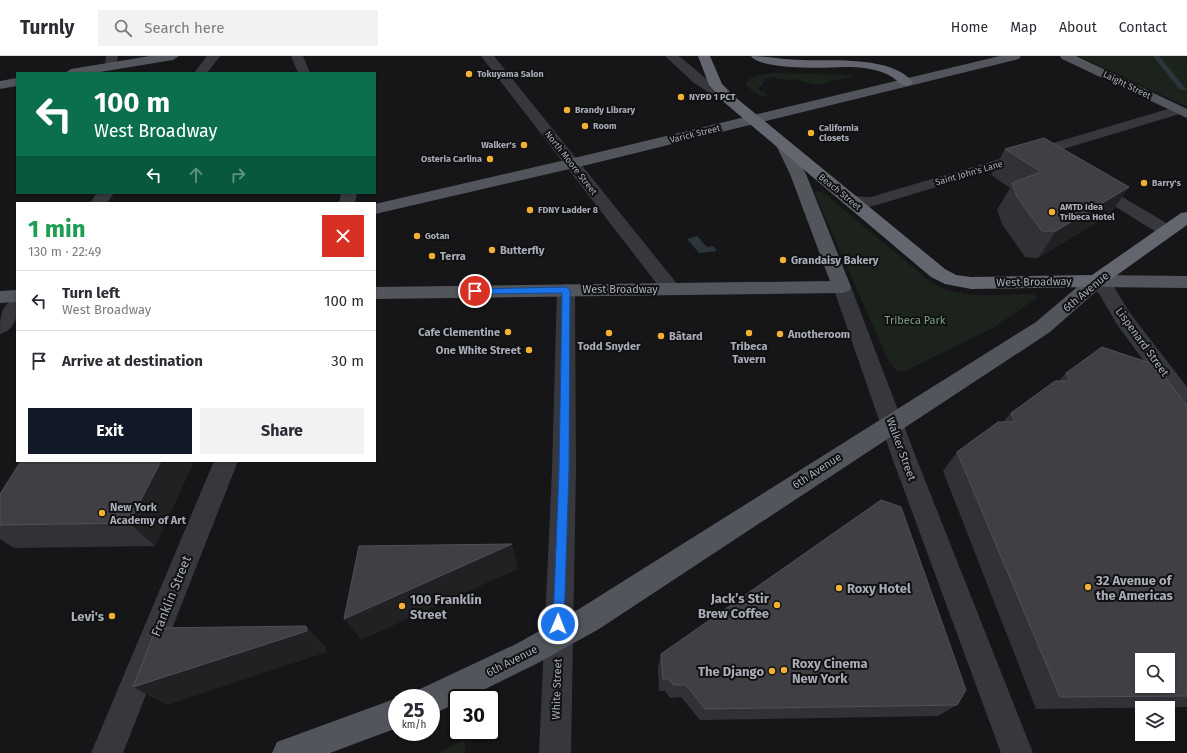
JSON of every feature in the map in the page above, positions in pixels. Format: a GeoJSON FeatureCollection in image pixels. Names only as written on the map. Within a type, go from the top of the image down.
{"type":"FeatureCollection","features":[{"type":"Feature","properties":{"kind":"highway","name":"Beach Street"},"geometry":{"type":"LineString","coordinates":[[704,56],[716,85],[730,100],[938,273],[952,280]]}},
{"type":"Feature","properties":{"kind":"highway"},"geometry":{"type":"LineString","coordinates":[[757,56],[798,64],[876,67],[895,73],[906,82]]}},
{"type":"Feature","properties":{"kind":"highway","name":"6th Avenue"},"geometry":{"type":"LineString","coordinates":[[1096,281],[1187,217]]}},
{"type":"Feature","properties":{"kind":"highway","name":"West Broadway"},"geometry":{"type":"LineString","coordinates":[[952,280],[970,283],[1096,281]]}},
{"type":"Feature","properties":{"kind":"main road"},"geometry":{"type":"LineString","coordinates":[[74,72],[112,61],[173,56]]}},
{"type":"Feature","properties":{"kind":"main road","name":"Varick Street"},"geometry":{"type":"LineString","coordinates":[[376,209],[572,164],[1015,56]]}},
{"type":"Feature","properties":{"kind":"main road","name":"Laight Street"},"geometry":{"type":"LineString","coordinates":[[1066,56],[1183,112]]}},
{"type":"Feature","properties":{"kind":"main road"},"geometry":{"type":"LineString","coordinates":[[0,85],[16,82]]}},
{"type":"Feature","properties":{"kind":"main road","name":"Walker Street"},"geometry":{"type":"LineString","coordinates":[[783,145],[798,174],[842,288]]}},
{"type":"Feature","properties":{"kind":"main road","name":"West Broadway"},"geometry":{"type":"LineString","coordinates":[[1096,281],[1187,282]]}},
{"type":"Feature","properties":{"kind":"main road","name":"6th Avenue"},"geometry":{"type":"LineString","coordinates":[[440,696],[558,638],[891,423],[1043,327],[1096,281]]}},
{"type":"Feature","properties":{"kind":"main road","name":"West Broadway"},"geometry":{"type":"LineString","coordinates":[[376,293],[842,288]]}},
{"type":"Feature","properties":{"kind":"main road"},"geometry":{"type":"LineString","coordinates":[[0,297],[16,296]]}},
{"type":"Feature","properties":{"kind":"main road"},"geometry":{"type":"LineString","coordinates":[[288,753],[388,717]]}},
{"type":"Feature","properties":{"kind":"street"},"geometry":{"type":"LineString","coordinates":[[201,72],[214,56]]}},
{"type":"Feature","properties":{"kind":"street"},"geometry":{"type":"LineString","coordinates":[[297,56],[304,72]]}},
{"type":"Feature","properties":{"kind":"street","name":"North Moore Street"},"geometry":{"type":"LineString","coordinates":[[486,56],[672,289]]}},
{"type":"Feature","properties":{"kind":"street"},"geometry":{"type":"LineString","coordinates":[[671,56],[699,80],[730,100]]}},
{"type":"Feature","properties":{"kind":"street","name":"Saint John's Lane"},"geometry":{"type":"LineString","coordinates":[[851,200],[864,203],[874,201],[1032,154],[1183,112]]}},
{"type":"Feature","properties":{"kind":"street"},"geometry":{"type":"LineString","coordinates":[[1032,154],[1045,157],[1057,164]]}},
{"type":"Feature","properties":{"kind":"street"},"geometry":{"type":"LineString","coordinates":[[1082,180],[1167,231]]}},
{"type":"Feature","properties":{"kind":"street"},"geometry":{"type":"LineString","coordinates":[[99,202],[105,194]]}},
{"type":"Feature","properties":{"kind":"street","name":"Lispenard Street"},"geometry":{"type":"LineString","coordinates":[[1096,281],[1106,291],[1187,404]]}},
{"type":"Feature","properties":{"kind":"street","name":"Walker Street"},"geometry":{"type":"LineString","coordinates":[[842,288],[891,423],[1017,753]]}},
{"type":"Feature","properties":{"kind":"street","name":"White Street"},"geometry":{"type":"LineString","coordinates":[[555,753],[564,470],[566,290]]}},
{"type":"Feature","properties":{"kind":"street"},"geometry":{"type":"LineString","coordinates":[[0,327],[16,307]]}},
{"type":"Feature","properties":{"kind":"street","name":"Franklin Street"},"geometry":{"type":"LineString","coordinates":[[107,753],[226,462]]}},
{"type":"Feature","properties":{"kind":"green space"},"geometry":{"type":"Polygon","coordinates":[[[1079,56],[1185,56],[1187,59],[1187,107],[1079,56]]]}},
{"type":"Feature","properties":{"kind":"green space"},"geometry":{"type":"Polygon","coordinates":[[[775,73],[856,75],[818,85],[792,79],[777,79],[775,77],[764,79],[766,81],[762,83],[762,86],[758,87],[760,91],[763,91],[768,95],[761,97],[746,85],[752,78],[775,73]]]}},
{"type":"Feature","properties":{"kind":"green space","name":"Tribeca Park"},"geometry":{"type":"Polygon","coordinates":[[[815,191],[824,193],[932,283],[944,289],[969,294],[1033,294],[1038,297],[993,328],[905,371],[897,371],[888,360],[815,191]]]}},
{"type":"Feature","properties":{"kind":"green space"},"geometry":{"type":"Polygon","coordinates":[[[461,741],[465,741],[465,753],[438,753],[461,741]]]}},
{"type":"Feature","properties":{"kind":"shaded area"},"geometry":{"type":"Polygon","coordinates":[[[1153,56],[1159,56],[1187,90],[1180,90],[1153,56]]]}},
{"type":"Feature","properties":{"kind":"shaded area"},"geometry":{"type":"Polygon","coordinates":[[[697,236],[707,247],[713,246],[717,251],[699,253],[687,239],[697,236]]]}},
{"type":"Feature","properties":{"kind":"building"},"geometry":{"type":"Polygon","coordinates":[[[1044,138],[1129,187],[1056,231],[1042,231],[1017,197],[1012,183],[1041,172],[1005,149],[1044,138]]]}},
{"type":"Feature","properties":{"kind":"building","name":"32 Avenue of the Americas"},"geometry":{"type":"Polygon","coordinates":[[[1102,347],[1156,365],[1187,406],[1187,696],[1060,697],[957,452],[998,422],[1015,422],[1011,413],[1055,381],[1070,381],[1066,373],[1102,347]]]}},
{"type":"Feature","properties":{"kind":"building"},"geometry":{"type":"Polygon","coordinates":[[[20,462],[160,462],[129,523],[0,525],[0,494],[20,462]]]}},
{"type":"Feature","properties":{"kind":"building","name":"Roxy Hotel"},"geometry":{"type":"Polygon","coordinates":[[[881,500],[901,507],[966,690],[957,705],[705,709],[686,685],[674,685],[668,679],[663,679],[661,654],[881,500]]]}},
{"type":"Feature","properties":{"kind":"building"},"geometry":{"type":"Polygon","coordinates":[[[512,544],[344,619],[359,546],[512,544]]]}},
{"type":"Feature","properties":{"kind":"building"},"geometry":{"type":"Polygon","coordinates":[[[306,626],[307,631],[133,687],[156,628],[306,626]]]}},
{"type":"Feature","properties":{"kind":"place","name":"Tokuyama Salon"},"geometry":{"type":"Point","coordinates":[469,74]}},
{"type":"Feature","properties":{"kind":"place","name":"NYPD 1 PCT"},"geometry":{"type":"Point","coordinates":[681,97]}},
{"type":"Feature","properties":{"kind":"place","name":"Brandy Library"},"geometry":{"type":"Point","coordinates":[567,110]}},
{"type":"Feature","properties":{"kind":"place","name":"Room"},"geometry":{"type":"Point","coordinates":[585,126]}},
{"type":"Feature","properties":{"kind":"place","name":"California Closets"},"geometry":{"type":"Point","coordinates":[811,133]}},
{"type":"Feature","properties":{"kind":"place","name":"Walker's"},"geometry":{"type":"Point","coordinates":[524,145]}},
{"type":"Feature","properties":{"kind":"place","name":"Osteria Carlina"},"geometry":{"type":"Point","coordinates":[490,159]}},
{"type":"Feature","properties":{"kind":"place","name":"Barry's"},"geometry":{"type":"Point","coordinates":[1144,183]}},
{"type":"Feature","properties":{"kind":"place","name":"FDNY Ladder 8"},"geometry":{"type":"Point","coordinates":[530,210]}},
{"type":"Feature","properties":{"kind":"place","name":"AMTD Idea Tribeca Hotel"},"geometry":{"type":"Point","coordinates":[1052,212]}},
{"type":"Feature","properties":{"kind":"place","name":"Gotan"},"geometry":{"type":"Point","coordinates":[417,236]}},
{"type":"Feature","properties":{"kind":"place","name":"Butterfly"},"geometry":{"type":"Point","coordinates":[492,250]}},
{"type":"Feature","properties":{"kind":"place","name":"Terra"},"geometry":{"type":"Point","coordinates":[432,256]}},
{"type":"Feature","properties":{"kind":"place","name":"Grandaisy Bakery"},"geometry":{"type":"Point","coordinates":[783,260]}},
{"type":"Feature","properties":{"kind":"place","name":"Cafe Clementine"},"geometry":{"type":"Point","coordinates":[508,332]}},
{"type":"Feature","properties":{"kind":"place","name":"Todd Snyder"},"geometry":{"type":"Point","coordinates":[609,333]}},
{"type":"Feature","properties":{"kind":"place","name":"Tribeca Tavern"},"geometry":{"type":"Point","coordinates":[749,333]}},
{"type":"Feature","properties":{"kind":"place","name":"Anotheroom"},"geometry":{"type":"Point","coordinates":[780,334]}},
{"type":"Feature","properties":{"kind":"place","name":"Bâtard"},"geometry":{"type":"Point","coordinates":[661,336]}},
{"type":"Feature","properties":{"kind":"place","name":"One White Street"},"geometry":{"type":"Point","coordinates":[529,350]}},
{"type":"Feature","properties":{"kind":"place","name":"New York Academy of Art"},"geometry":{"type":"Point","coordinates":[102,513]}},
{"type":"Feature","properties":{"kind":"place","name":"32 Avenue of the Americas"},"geometry":{"type":"Point","coordinates":[1088,587]}},
{"type":"Feature","properties":{"kind":"place","name":"Roxy Hotel"},"geometry":{"type":"Point","coordinates":[839,588]}},
{"type":"Feature","properties":{"kind":"place","name":"Jack’s Stir Brew Coffee"},"geometry":{"type":"Point","coordinates":[777,605]}},
{"type":"Feature","properties":{"kind":"place","name":"100 Franklin Street"},"geometry":{"type":"Point","coordinates":[402,606]}},
{"type":"Feature","properties":{"kind":"place","name":"Levi's"},"geometry":{"type":"Point","coordinates":[112,616]}},
{"type":"Feature","properties":{"kind":"place","name":"Roxy Cinema New York"},"geometry":{"type":"Point","coordinates":[784,670]}},
{"type":"Feature","properties":{"kind":"place","name":"The Django"},"geometry":{"type":"Point","coordinates":[772,671]}},
{"type":"Feature","properties":{"kind":"route"},"geometry":{"type":"LineString","coordinates":[[475,291],[566,290],[564,470],[558,624]]}}]}
